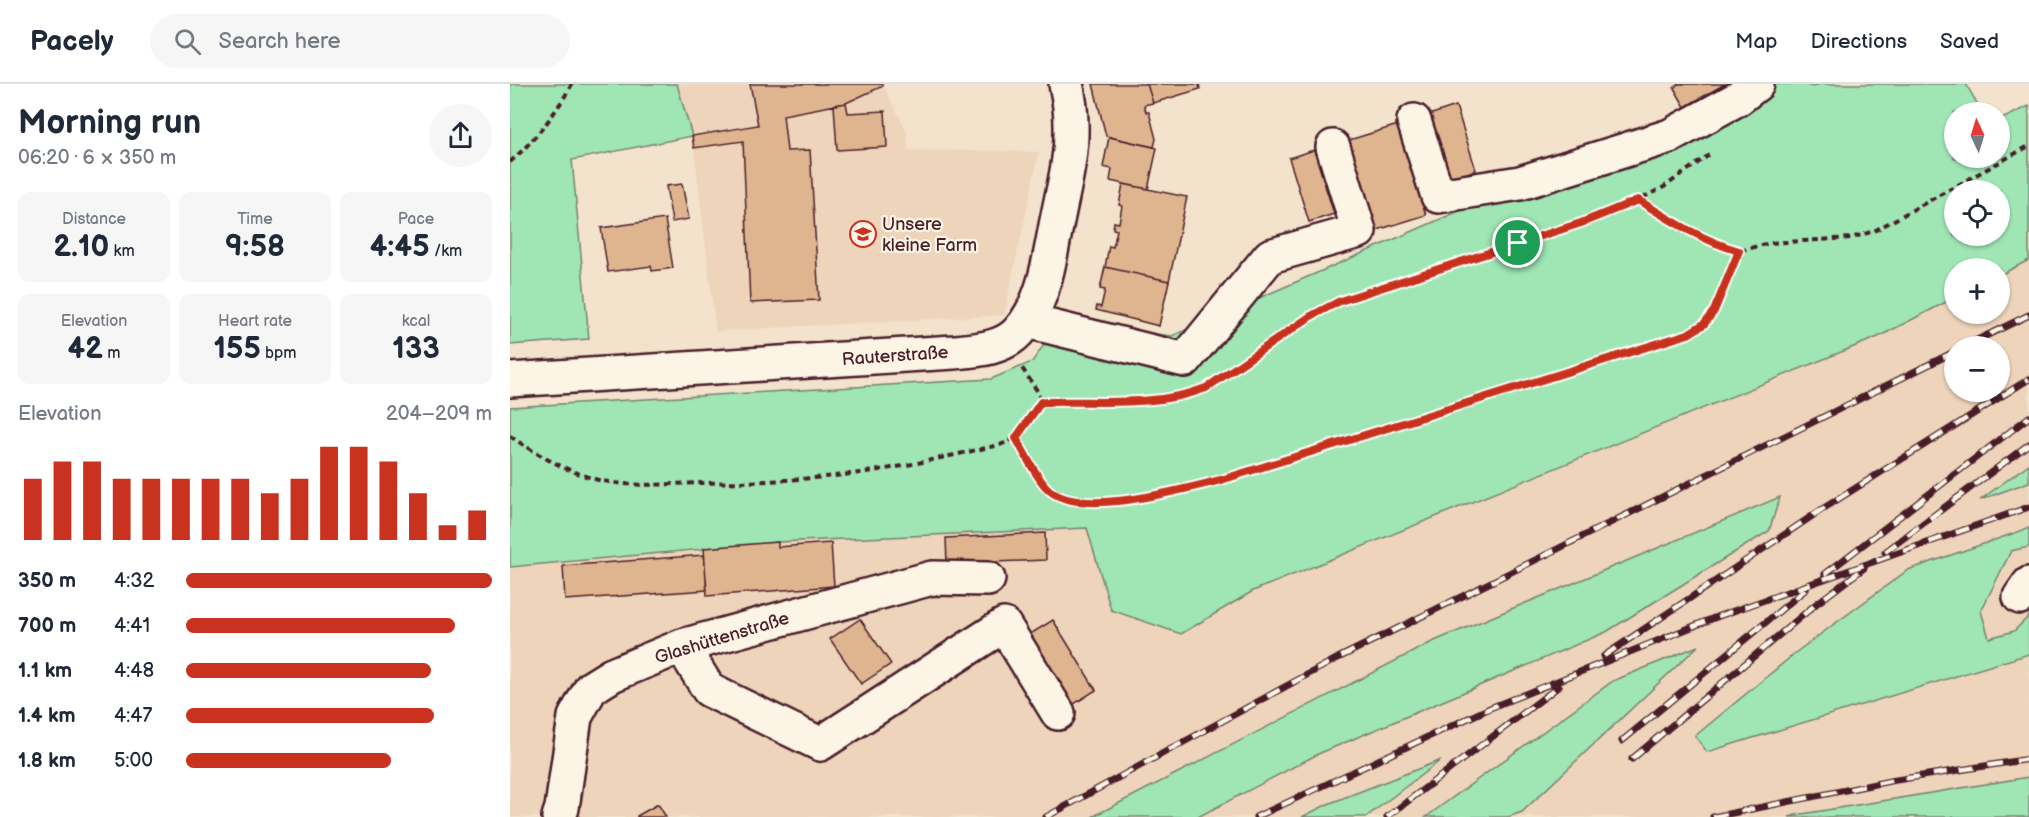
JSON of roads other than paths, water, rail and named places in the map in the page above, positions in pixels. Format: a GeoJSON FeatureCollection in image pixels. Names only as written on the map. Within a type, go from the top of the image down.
{"type":"FeatureCollection","features":[{"type":"Feature","properties":{"kind":"street"},"geometry":{"type":"LineString","coordinates":[[1066,84],[1071,124],[1069,160],[1045,274],[1037,300],[1016,331],[1185,360],[1270,256],[1359,231],[1333,147]]}},
{"type":"Feature","properties":{"kind":"street"},"geometry":{"type":"LineString","coordinates":[[1414,121],[1438,196],[1520,183],[1670,136],[1738,98],[1757,84]]}},
{"type":"Feature","properties":{"kind":"street","name":"Rauterstraße"},"geometry":{"type":"LineString","coordinates":[[510,380],[954,352],[982,349],[1016,331]]}},
{"type":"Feature","properties":{"kind":"street","name":"Glashüttenstraße"},"geometry":{"type":"LineString","coordinates":[[559,817],[575,717],[591,688],[612,675],[682,646],[932,578],[988,579]]}},
{"type":"Feature","properties":{"kind":"street"},"geometry":{"type":"LineString","coordinates":[[682,646],[709,690],[820,744],[1004,625],[1058,713]]}},
{"type":"Feature","properties":{"kind":"railway"},"geometry":{"type":"LineString","coordinates":[[1986,336],[2029,315]]}},
{"type":"Feature","properties":{"kind":"railway"},"geometry":{"type":"LineString","coordinates":[[1046,817],[1338,658],[1944,357]]}},
{"type":"Feature","properties":{"kind":"railway"},"geometry":{"type":"LineString","coordinates":[[1604,656],[1824,508],[2029,379]]}},
{"type":"Feature","properties":{"kind":"railway"},"geometry":{"type":"LineString","coordinates":[[1825,574],[2029,417]]}},
{"type":"Feature","properties":{"kind":"railway"},"geometry":{"type":"LineString","coordinates":[[1885,552],[2029,444]]}},
{"type":"Feature","properties":{"kind":"railway"},"geometry":{"type":"LineString","coordinates":[[1256,817],[1490,708],[1719,616],[2029,507]]}},
{"type":"Feature","properties":{"kind":"railway"},"geometry":{"type":"LineString","coordinates":[[1632,759],[1816,604],[1864,568]]}},
{"type":"Feature","properties":{"kind":"railway"},"geometry":{"type":"LineString","coordinates":[[1622,741],[1806,589]]}},
{"type":"Feature","properties":{"kind":"railway"},"geometry":{"type":"LineString","coordinates":[[1387,817],[1559,686]]}},
{"type":"Feature","properties":{"kind":"railway"},"geometry":{"type":"LineString","coordinates":[[1713,817],[1890,781],[2029,759]]}},
{"type":"Feature","properties":{"kind":"place","name":"Unsere kleine Farm"},"geometry":{"type":"Point","coordinates":[863,234]}}]}
